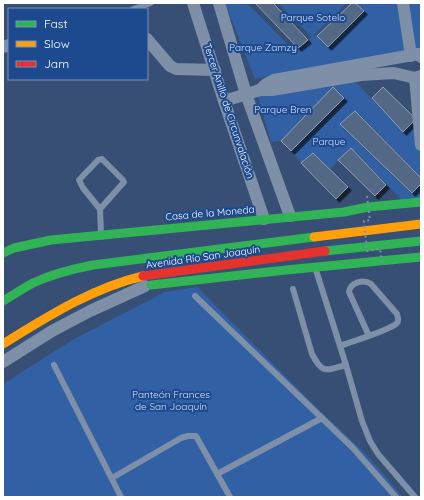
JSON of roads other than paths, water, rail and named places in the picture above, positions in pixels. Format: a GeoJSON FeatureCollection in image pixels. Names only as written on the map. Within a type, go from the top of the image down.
{"type":"FeatureCollection","features":[{"type":"Feature","properties":{"kind":"main road","name":"Casa de la Moneda"},"geometry":{"type":"LineString","coordinates":[[3,253],[14,248],[51,240],[344,212],[368,207],[421,202]]}},
{"type":"Feature","properties":{"kind":"main road","name":"Avenida Río San Joaquín"},"geometry":{"type":"LineString","coordinates":[[3,301],[25,287],[75,268],[103,263],[421,224]]}},
{"type":"Feature","properties":{"kind":"main road","name":"Avenida Río San Joaquín"},"geometry":{"type":"LineString","coordinates":[[3,344],[31,326],[90,294],[124,281],[143,276],[252,260],[421,241]]}},
{"type":"Feature","properties":{"kind":"main road"},"geometry":{"type":"LineString","coordinates":[[3,246],[14,248]]}},
{"type":"Feature","properties":{"kind":"main road"},"geometry":{"type":"LineString","coordinates":[[90,294],[219,276],[421,256]]}},
{"type":"Feature","properties":{"kind":"street","name":"Tercer Anillo de Circunvalación"},"geometry":{"type":"LineString","coordinates":[[193,3],[264,219]]}},
{"type":"Feature","properties":{"kind":"street"},"geometry":{"type":"LineString","coordinates":[[219,3],[246,94],[290,216]]}},
{"type":"Feature","properties":{"kind":"street"},"geometry":{"type":"LineString","coordinates":[[260,90],[266,84],[274,80],[416,56],[403,3]]}},
{"type":"Feature","properties":{"kind":"street"},"geometry":{"type":"LineString","coordinates":[[148,40],[170,66],[176,69],[215,70]]}},
{"type":"Feature","properties":{"kind":"street"},"geometry":{"type":"LineString","coordinates":[[224,101],[260,90],[362,75],[394,72],[418,77],[421,146]]}},
{"type":"Feature","properties":{"kind":"street"},"geometry":{"type":"LineString","coordinates":[[3,362],[52,331],[90,311],[145,286]]}},
{"type":"Feature","properties":{"kind":"lane"},"geometry":{"type":"LineString","coordinates":[[136,8],[151,3]]}},
{"type":"Feature","properties":{"kind":"lane"},"geometry":{"type":"LineString","coordinates":[[100,209],[124,182],[102,159],[98,160],[79,180],[83,188],[100,209],[101,235]]}},
{"type":"Feature","properties":{"kind":"lane"},"geometry":{"type":"LineString","coordinates":[[315,267],[362,421],[370,441],[378,454],[415,497]]}},
{"type":"Feature","properties":{"kind":"lane"},"geometry":{"type":"LineString","coordinates":[[340,346],[369,336],[392,327],[397,323],[397,314],[371,284],[364,281],[352,285],[349,288],[349,292],[369,336]]}},
{"type":"Feature","properties":{"kind":"lane"},"geometry":{"type":"LineString","coordinates":[[293,289],[312,354],[317,363],[321,368],[326,370],[346,365]]}},
{"type":"Feature","properties":{"kind":"lane"},"geometry":{"type":"LineString","coordinates":[[195,296],[357,452],[396,497]]}},
{"type":"Feature","properties":{"kind":"lane"},"geometry":{"type":"LineString","coordinates":[[54,365],[121,497]]}},
{"type":"Feature","properties":{"kind":"lane"},"geometry":{"type":"LineString","coordinates":[[217,474],[322,418]]}},
{"type":"Feature","properties":{"kind":"lane"},"geometry":{"type":"LineString","coordinates":[[112,478],[161,449],[188,436],[196,436],[230,497]]}},
{"type":"Feature","properties":{"kind":"park label","name":"Parque Sotelo"},"geometry":{"type":"Point","coordinates":[313,17]}},
{"type":"Feature","properties":{"kind":"park label","name":"Parque Zamzy"},"geometry":{"type":"Point","coordinates":[263,47]}},
{"type":"Feature","properties":{"kind":"park label","name":"Parque Bren"},"geometry":{"type":"Point","coordinates":[283,109]}},
{"type":"Feature","properties":{"kind":"park label","name":"Parque"},"geometry":{"type":"Point","coordinates":[329,141]}},
{"type":"Feature","properties":{"kind":"park label","name":"Panteón Frances de San Joaquín"},"geometry":{"type":"Point","coordinates":[171,400]}}]}
